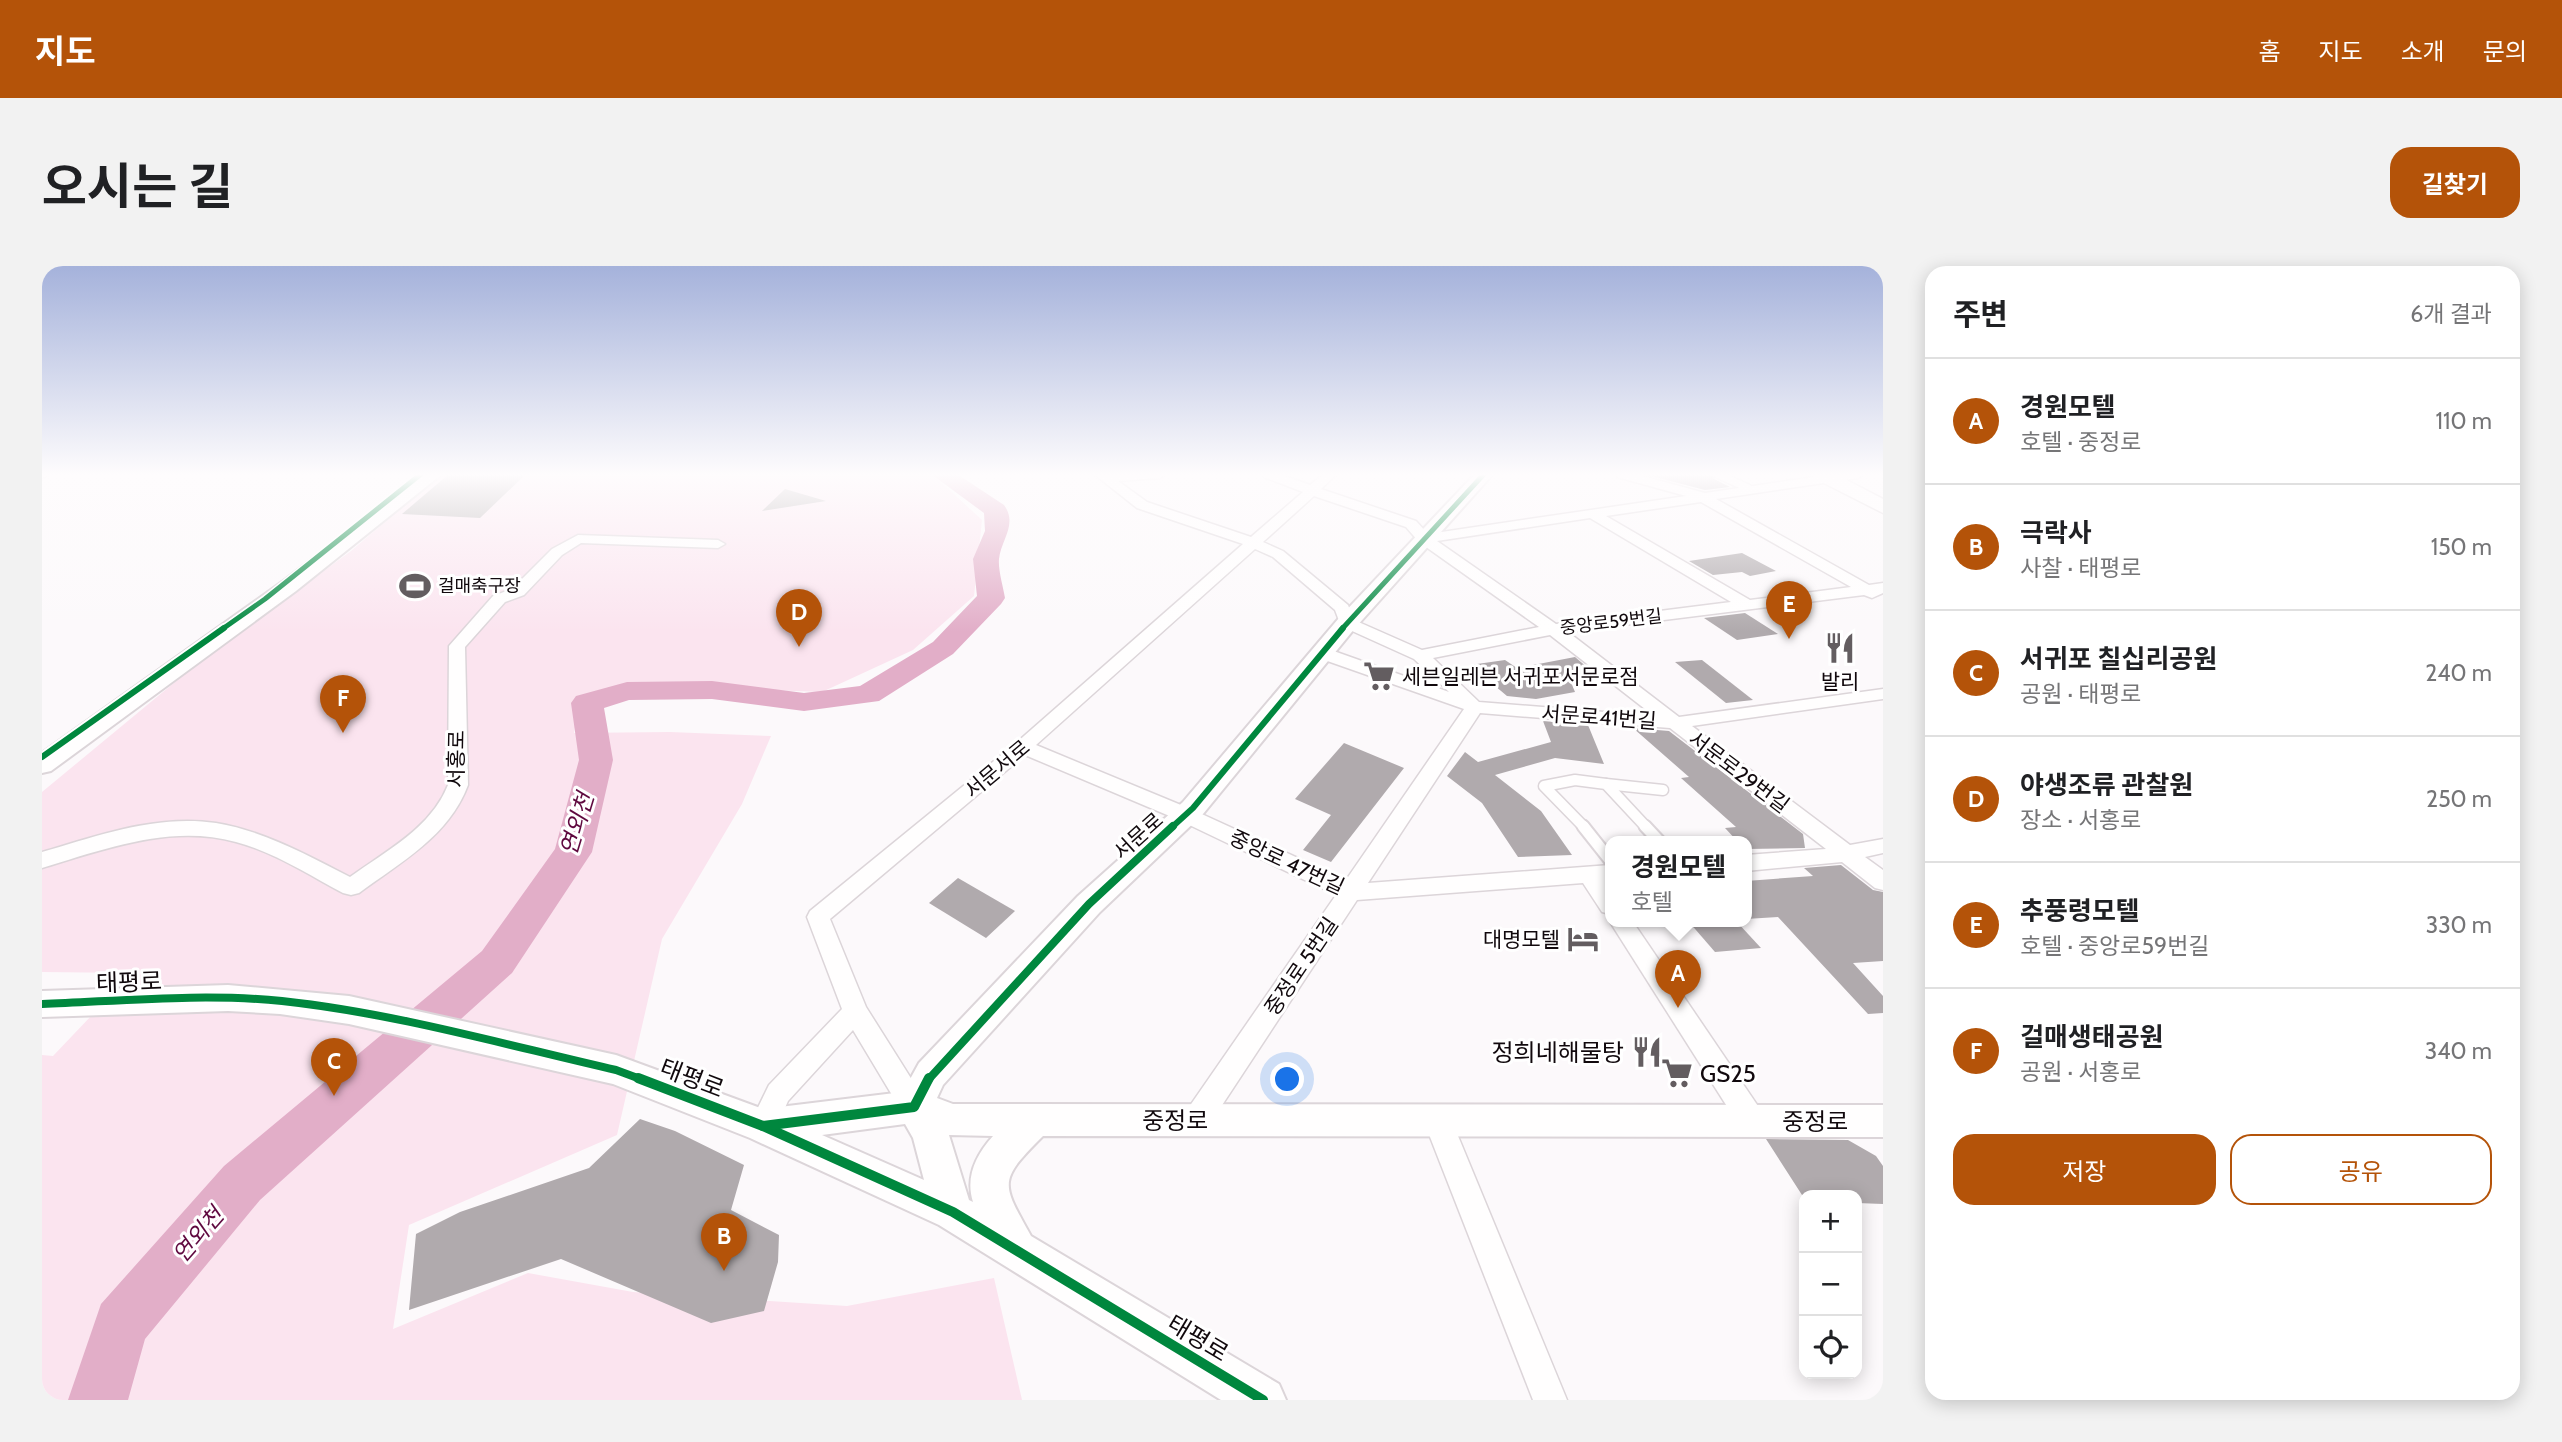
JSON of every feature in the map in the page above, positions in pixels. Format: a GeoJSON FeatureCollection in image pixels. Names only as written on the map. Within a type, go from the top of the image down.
{"type":"FeatureCollection","features":[{"type":"Feature","properties":{"kind":"street"},"geometry":{"type":"LineString","coordinates":[[42,765],[368,527]]}},
{"type":"Feature","properties":{"kind":"street"},"geometry":{"type":"LineString","coordinates":[[1207,527],[1278,554],[1342,608],[1346,623],[1420,655],[1475,707]]}},
{"type":"Feature","properties":{"kind":"street","name":"서문서로"},"geometry":{"type":"LineString","coordinates":[[914,1107],[855,1010],[818,917],[1023,747],[1269,527]]}},
{"type":"Feature","properties":{"kind":"street","name":"서문로29번길"},"geometry":{"type":"LineString","coordinates":[[1414,527],[1424,539],[1553,629],[1883,881]]}},
{"type":"Feature","properties":{"kind":"street","name":"서문로"},"geometry":{"type":"LineString","coordinates":[[914,1107],[931,1073],[1089,904],[1186,815],[1346,623],[1435,527]]}},
{"type":"Feature","properties":{"kind":"street"},"geometry":{"type":"LineString","coordinates":[[1424,539],[1502,527]]}},
{"type":"Feature","properties":{"kind":"street"},"geometry":{"type":"LineString","coordinates":[[1615,527],[1747,605]]}},
{"type":"Feature","properties":{"kind":"street"},"geometry":{"type":"LineString","coordinates":[[1759,527],[1875,589],[1883,600]]}},
{"type":"Feature","properties":{"kind":"street","name":"서홍로"},"geometry":{"type":"LineString","coordinates":[[42,860],[112,839],[152,831],[216,830],[239,835],[290,856],[351,887],[443,816],[456,798],[457,646],[499,599],[518,592],[557,552],[579,539],[718,544]]}},
{"type":"Feature","properties":{"kind":"street","name":"중앙로59번길"},"geometry":{"type":"LineString","coordinates":[[1420,655],[1553,629],[1875,589]]}},
{"type":"Feature","properties":{"kind":"street","name":"서문로41번길"},"geometry":{"type":"LineString","coordinates":[[1322,653],[1475,707],[1674,723],[1883,694]]}},
{"type":"Feature","properties":{"kind":"street","name":"중정로 5번길"},"geometry":{"type":"LineString","coordinates":[[1197,1119],[1475,707]]}},
{"type":"Feature","properties":{"kind":"street","name":"중앙로 47번길"},"geometry":{"type":"LineString","coordinates":[[1023,747],[1186,815],[1351,892],[1599,874]]}},
{"type":"Feature","properties":{"kind":"street"},"geometry":{"type":"LineString","coordinates":[[1752,862],[1846,854],[1883,846]]}},
{"type":"Feature","properties":{"kind":"street"},"geometry":{"type":"LineString","coordinates":[[1599,874],[1605,891]]}},
{"type":"Feature","properties":{"kind":"street","name":"중정로"},"geometry":{"type":"LineString","coordinates":[[1623,927],[1752,1121]]}},
{"type":"Feature","properties":{"kind":"street","name":"태평로"},"geometry":{"type":"LineString","coordinates":[[42,1004],[228,999],[280,1001],[349,1010],[616,1070],[764,1126],[953,1212],[1263,1400]]}},
{"type":"Feature","properties":{"kind":"street"},"geometry":{"type":"LineString","coordinates":[[764,1126],[778,1093],[855,1010]]}},
{"type":"Feature","properties":{"kind":"street"},"geometry":{"type":"LineString","coordinates":[[764,1126],[914,1107],[930,1133],[953,1212]]}},
{"type":"Feature","properties":{"kind":"street","name":"중정로"},"geometry":{"type":"LineString","coordinates":[[914,1107],[953,1120],[1437,1119],[1881,1124]]}},
{"type":"Feature","properties":{"kind":"street"},"geometry":{"type":"LineString","coordinates":[[1437,1119],[1550,1400]]}},
{"type":"Feature","properties":{"kind":"street"},"geometry":{"type":"LineString","coordinates":[[1016,1250],[989,1199],[988,1179],[992,1164],[1034,1121]]}},
{"type":"Feature","properties":{"kind":"lane"},"geometry":{"type":"LineString","coordinates":[[1605,854],[1573,812],[1544,786],[1575,780],[1663,790]]}},
{"type":"Feature","properties":{"kind":"lane"},"geometry":{"type":"LineString","coordinates":[[1606,784],[1654,836]]}},
{"type":"Feature","properties":{"kind":"shaded area"},"geometry":{"type":"Polygon","coordinates":[[[379,527],[981,527],[974,596],[913,650],[822,692],[670,686],[580,699],[574,733],[670,732],[771,736],[742,804],[662,939],[617,1135],[409,1225],[393,1329],[528,1273],[633,1292],[847,1306],[994,1278],[1022,1400],[42,1400],[42,1055],[53,1056],[132,973],[42,972],[42,792],[198,663],[351,551],[379,527]]]}},
{"type":"Feature","properties":{"kind":"building"},"geometry":{"type":"Polygon","coordinates":[[[1742,553],[1776,571],[1750,576],[1742,572],[1713,575],[1689,561],[1742,553]]]}},
{"type":"Feature","properties":{"kind":"building"},"geometry":{"type":"Polygon","coordinates":[[[1745,613],[1778,634],[1737,640],[1704,618],[1745,613]]]}},
{"type":"Feature","properties":{"kind":"building"},"geometry":{"type":"Polygon","coordinates":[[[1575,657],[1588,668],[1585,686],[1565,668],[1575,692],[1536,699],[1507,696],[1470,665],[1505,660],[1517,668],[1575,657]]]}},
{"type":"Feature","properties":{"kind":"building"},"geometry":{"type":"Polygon","coordinates":[[[1702,660],[1753,700],[1726,703],[1675,662],[1702,660]]]}},
{"type":"Feature","properties":{"kind":"building"},"geometry":{"type":"Polygon","coordinates":[[[1543,721],[1588,725],[1604,764],[1555,758],[1495,775],[1541,811],[1572,855],[1518,857],[1482,803],[1447,776],[1465,752],[1478,762],[1551,742],[1543,721]]]}},
{"type":"Feature","properties":{"kind":"building"},"geometry":{"type":"Polygon","coordinates":[[[1633,728],[1669,731],[1803,834],[1805,848],[1752,849],[1752,836],[1732,836],[1725,828],[1736,827],[1681,778],[1689,777],[1633,728]]]}},
{"type":"Feature","properties":{"kind":"building"},"geometry":{"type":"Polygon","coordinates":[[[1344,743],[1404,768],[1331,862],[1303,850],[1331,815],[1295,799],[1344,743]]]}},
{"type":"Feature","properties":{"kind":"building"},"geometry":{"type":"Polygon","coordinates":[[[1841,865],[1873,890],[1883,892],[1883,961],[1853,963],[1883,996],[1883,1013],[1868,1014],[1778,917],[1752,919],[1752,881],[1813,876],[1804,868],[1841,865]]]}},
{"type":"Feature","properties":{"kind":"building"},"geometry":{"type":"Polygon","coordinates":[[[958,878],[1015,911],[986,938],[929,903],[958,878]]]}},
{"type":"Feature","properties":{"kind":"building"},"geometry":{"type":"Polygon","coordinates":[[[1693,927],[1742,927],[1761,948],[1715,952],[1693,927]]]}},
{"type":"Feature","properties":{"kind":"building"},"geometry":{"type":"Polygon","coordinates":[[[640,1119],[675,1131],[744,1165],[731,1210],[779,1235],[778,1262],[764,1311],[711,1323],[561,1259],[409,1310],[416,1234],[460,1212],[589,1168],[640,1119]]]}},
{"type":"Feature","properties":{"kind":"building"},"geometry":{"type":"Polygon","coordinates":[[[1766,1139],[1848,1140],[1876,1156],[1883,1166],[1883,1204],[1862,1203],[1862,1190],[1799,1190],[1766,1139]]]}},
{"type":"Feature","properties":{"kind":"waterway","name":"연외천"},"geometry":{"type":"LineString","coordinates":[[98,1400],[121,1324],[242,1183],[497,962],[573,852],[596,760],[587,703],[627,691],[712,690],[804,702],[868,694],[943,648],[991,598],[986,559],[997,527]]}},
{"type":"Feature","properties":{"kind":"cycle path"},"geometry":{"type":"LineString","coordinates":[[42,757],[265,599],[355,527]]}},
{"type":"Feature","properties":{"kind":"cycle path"},"geometry":{"type":"LineString","coordinates":[[763,1126],[914,1107],[931,1074],[1089,904],[1193,808],[1347,623],[1435,527]]}},
{"type":"Feature","properties":{"kind":"cycle path"},"geometry":{"type":"LineString","coordinates":[[42,1004],[228,998],[280,1001],[349,1010],[616,1070],[763,1126],[953,1212],[1263,1400]]}},
{"type":"Feature","properties":{"kind":"place","name":"걸매축구장"},"geometry":{"type":"Point","coordinates":[415,586]}},
{"type":"Feature","properties":{"kind":"place","name":"추풍령모텔"},"geometry":{"type":"Point","coordinates":[1789,639]}},
{"type":"Feature","properties":{"kind":"place","name":"야생조류 관찰원"},"geometry":{"type":"Point","coordinates":[799,647]}},
{"type":"Feature","properties":{"kind":"place","name":"발리"},"geometry":{"type":"Point","coordinates":[1840,648]}},
{"type":"Feature","properties":{"kind":"place","name":"세븐일레븐 서귀포서문로점"},"geometry":{"type":"Point","coordinates":[1379,676]}},
{"type":"Feature","properties":{"kind":"place","name":"걸매생태공원"},"geometry":{"type":"Point","coordinates":[343,733]}},
{"type":"Feature","properties":{"kind":"place","name":"대명모텔"},"geometry":{"type":"Point","coordinates":[1583,939]}},
{"type":"Feature","properties":{"kind":"place","name":"경원모텔"},"geometry":{"type":"Point","coordinates":[1678,1008]}},
{"type":"Feature","properties":{"kind":"place","name":"정희네해물탕"},"geometry":{"type":"Point","coordinates":[1647,1052]}},
{"type":"Feature","properties":{"kind":"place","name":"GS25"},"geometry":{"type":"Point","coordinates":[1677,1073]}},
{"type":"Feature","properties":{"kind":"place","name":"서귀포 칠십리공원"},"geometry":{"type":"Point","coordinates":[334,1096]}},
{"type":"Feature","properties":{"kind":"place","name":"극락사"},"geometry":{"type":"Point","coordinates":[724,1271]}}]}
